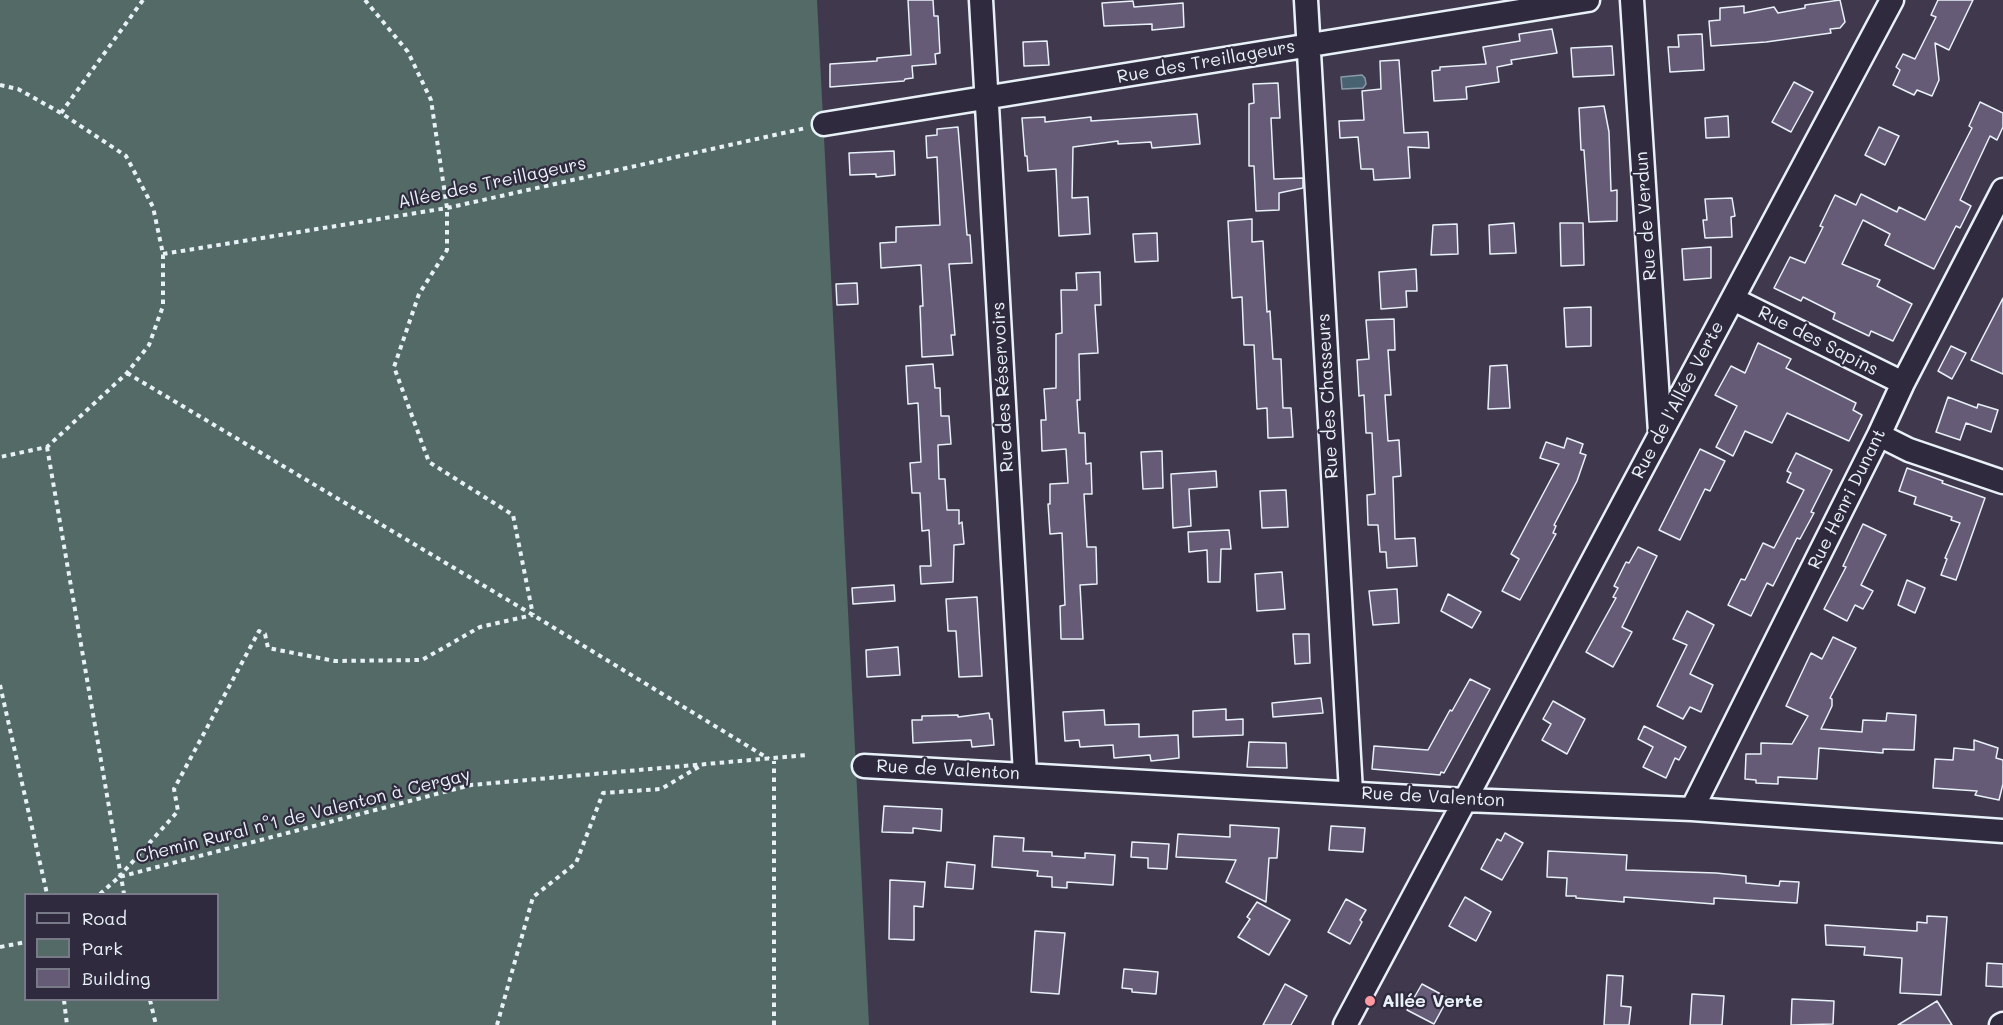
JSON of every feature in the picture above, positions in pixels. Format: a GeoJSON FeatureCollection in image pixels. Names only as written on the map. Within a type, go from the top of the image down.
{"type":"FeatureCollection","features":[{"type":"Feature","properties":{"kind":"street","name":"Rue des Réservoirs"},"geometry":{"type":"LineString","coordinates":[[981,0],[1025,774]]}},
{"type":"Feature","properties":{"kind":"street","name":"Rue des Chasseurs"},"geometry":{"type":"LineString","coordinates":[[1306,0],[1351,792]]}},
{"type":"Feature","properties":{"kind":"street","name":"Rue des Treillageurs"},"geometry":{"type":"LineString","coordinates":[[824,124],[1588,0]]}},
{"type":"Feature","properties":{"kind":"street","name":"Rue de Verdun"},"geometry":{"type":"LineString","coordinates":[[1632,0],[1660,432]]}},
{"type":"Feature","properties":{"kind":"street","name":"Rue de l'Allée Verte"},"geometry":{"type":"LineString","coordinates":[[1466,800],[1892,0]]}},
{"type":"Feature","properties":{"kind":"street","name":"Rue Henri Dunant"},"geometry":{"type":"LineString","coordinates":[[1692,809],[1880,435],[1903,383],[2003,190]]}},
{"type":"Feature","properties":{"kind":"street","name":"Rue des Sapins"},"geometry":{"type":"LineString","coordinates":[[1733,299],[1903,383]]}},
{"type":"Feature","properties":{"kind":"street"},"geometry":{"type":"LineString","coordinates":[[1880,435],[1909,450],[2003,482]]}},
{"type":"Feature","properties":{"kind":"street","name":"Rue de Valenton"},"geometry":{"type":"LineString","coordinates":[[864,766],[1466,800],[1692,809],[2003,831]]}},
{"type":"Feature","properties":{"kind":"street"},"geometry":{"type":"LineString","coordinates":[[1345,1025],[1466,800]]}},
{"type":"Feature","properties":{"kind":"path"},"geometry":{"type":"LineString","coordinates":[[61,113],[143,0]]}},
{"type":"Feature","properties":{"kind":"path"},"geometry":{"type":"LineString","coordinates":[[365,0],[408,52],[431,100],[447,208],[447,250],[418,294],[394,367],[429,462],[513,515],[533,615]]}},
{"type":"Feature","properties":{"kind":"path"},"geometry":{"type":"LineString","coordinates":[[0,85],[18,89],[61,113],[126,156],[153,207],[163,254],[163,306],[149,345],[127,373],[47,447],[0,456]]}},
{"type":"Feature","properties":{"kind":"path","name":"Allée des Treillageurs"},"geometry":{"type":"LineString","coordinates":[[163,254],[447,208],[824,124]]}},
{"type":"Feature","properties":{"kind":"path"},"geometry":{"type":"LineString","coordinates":[[127,373],[772,760],[774,1025]]}},
{"type":"Feature","properties":{"kind":"path"},"geometry":{"type":"LineString","coordinates":[[47,447],[119,877],[124,893]]}},
{"type":"Feature","properties":{"kind":"path"},"geometry":{"type":"LineString","coordinates":[[119,877],[178,811],[174,789],[259,631],[265,634],[268,648],[335,661],[422,660],[480,627],[533,615]]}},
{"type":"Feature","properties":{"kind":"path"},"geometry":{"type":"LineString","coordinates":[[0,685],[47,893]]}},
{"type":"Feature","properties":{"kind":"path","name":"Chemin Rural n°1 de Valenton à Cergay"},"geometry":{"type":"LineString","coordinates":[[101,893],[119,877],[471,784],[772,760],[807,755]]}},
{"type":"Feature","properties":{"kind":"path"},"geometry":{"type":"LineString","coordinates":[[497,1025],[533,897],[576,863],[603,793],[661,789],[704,764]]}},
{"type":"Feature","properties":{"kind":"path"},"geometry":{"type":"LineString","coordinates":[[0,947],[24,942]]}},
{"type":"Feature","properties":{"kind":"path"},"geometry":{"type":"LineString","coordinates":[[64,1001],[67,1025]]}},
{"type":"Feature","properties":{"kind":"path"},"geometry":{"type":"LineString","coordinates":[[150,1001],[156,1025]]}},
{"type":"Feature","properties":{"kind":"green space"},"geometry":{"type":"Polygon","coordinates":[[[0,0],[817,0],[869,1025],[0,1025],[0,0]]]}},
{"type":"Feature","properties":{"kind":"water"},"geometry":{"type":"Polygon","coordinates":[[[1362,75],[1366,84],[1363,88],[1342,89],[1341,77],[1362,75]]]}},
{"type":"Feature","properties":{"kind":"building"},"geometry":{"type":"Polygon","coordinates":[[[908,0],[933,0],[934,16],[938,16],[940,53],[935,54],[936,64],[912,66],[913,78],[904,81],[830,87],[830,64],[877,61],[877,58],[911,55],[908,0]]]}},
{"type":"Feature","properties":{"kind":"building"},"geometry":{"type":"Polygon","coordinates":[[[1840,0],[1845,22],[1840,28],[1830,29],[1831,33],[1766,42],[1711,46],[1709,21],[1720,20],[1720,8],[1744,6],[1744,13],[1774,7],[1778,13],[1805,8],[1805,5],[1840,0]]]}},
{"type":"Feature","properties":{"kind":"building"},"geometry":{"type":"Polygon","coordinates":[[[1938,0],[1973,0],[1949,50],[1935,43],[1939,80],[1932,96],[1917,90],[1914,95],[1893,85],[1900,70],[1896,67],[1903,54],[1915,59],[1936,17],[1931,15],[1938,0]]]}},
{"type":"Feature","properties":{"kind":"building"},"geometry":{"type":"Polygon","coordinates":[[[1133,1],[1134,7],[1183,3],[1184,27],[1152,30],[1152,24],[1104,26],[1102,3],[1133,1]]]}},
{"type":"Feature","properties":{"kind":"building"},"geometry":{"type":"Polygon","coordinates":[[[1552,29],[1557,53],[1511,60],[1512,64],[1497,67],[1499,82],[1466,87],[1467,99],[1434,101],[1432,71],[1440,70],[1440,67],[1486,64],[1483,47],[1520,41],[1519,34],[1552,29]]]}},
{"type":"Feature","properties":{"kind":"building"},"geometry":{"type":"Polygon","coordinates":[[[1702,34],[1704,70],[1670,72],[1668,47],[1679,47],[1678,35],[1702,34]]]}},
{"type":"Feature","properties":{"kind":"building"},"geometry":{"type":"Polygon","coordinates":[[[1047,41],[1049,65],[1024,66],[1023,42],[1047,41]]]}},
{"type":"Feature","properties":{"kind":"building"},"geometry":{"type":"Polygon","coordinates":[[[1612,46],[1614,75],[1573,77],[1571,48],[1612,46]]]}},
{"type":"Feature","properties":{"kind":"building"},"geometry":{"type":"Polygon","coordinates":[[[1399,60],[1404,133],[1428,132],[1429,148],[1408,147],[1410,178],[1374,180],[1373,169],[1361,169],[1358,137],[1340,138],[1339,121],[1364,120],[1362,91],[1381,89],[1380,61],[1399,60]]]}},
{"type":"Feature","properties":{"kind":"building"},"geometry":{"type":"Polygon","coordinates":[[[1794,82],[1813,92],[1791,132],[1772,122],[1794,82]]]}},
{"type":"Feature","properties":{"kind":"building"},"geometry":{"type":"Polygon","coordinates":[[[1278,83],[1280,118],[1271,118],[1274,179],[1303,178],[1303,188],[1279,193],[1279,210],[1256,211],[1254,166],[1249,166],[1249,104],[1254,103],[1253,84],[1278,83]]]}},
{"type":"Feature","properties":{"kind":"building"},"geometry":{"type":"Polygon","coordinates":[[[1980,102],[2003,113],[2003,127],[1997,140],[1990,136],[1960,200],[1971,206],[1960,228],[1956,226],[1934,269],[1885,245],[1890,234],[1863,220],[1842,264],[1880,280],[1877,286],[1912,304],[1893,341],[1871,331],[1869,336],[1833,319],[1835,313],[1803,297],[1801,301],[1774,288],[1790,257],[1805,263],[1823,227],[1820,226],[1835,195],[1856,205],[1861,194],[1897,212],[1899,207],[1925,220],[1972,128],[1969,126],[1980,102]]]}},
{"type":"Feature","properties":{"kind":"building"},"geometry":{"type":"Polygon","coordinates":[[[1604,106],[1609,132],[1611,191],[1617,190],[1617,221],[1589,222],[1579,108],[1604,106]]]}},
{"type":"Feature","properties":{"kind":"building"},"geometry":{"type":"Polygon","coordinates":[[[1197,114],[1200,144],[1152,148],[1151,142],[1118,144],[1118,141],[1073,147],[1072,198],[1088,197],[1090,234],[1059,236],[1056,169],[1028,171],[1022,118],[1045,117],[1045,122],[1091,117],[1091,121],[1197,114]]]}},
{"type":"Feature","properties":{"kind":"building"},"geometry":{"type":"Polygon","coordinates":[[[1728,116],[1729,137],[1706,138],[1705,118],[1728,116]]]}},
{"type":"Feature","properties":{"kind":"building"},"geometry":{"type":"Polygon","coordinates":[[[958,127],[967,235],[970,235],[972,263],[949,264],[955,335],[951,335],[953,355],[922,357],[921,265],[881,268],[880,243],[896,242],[896,227],[940,225],[937,157],[927,158],[926,136],[937,135],[937,129],[958,127]]]}},
{"type":"Feature","properties":{"kind":"building"},"geometry":{"type":"Polygon","coordinates":[[[1879,127],[1899,136],[1885,165],[1865,155],[1879,127]]]}},
{"type":"Feature","properties":{"kind":"building"},"geometry":{"type":"Polygon","coordinates":[[[894,151],[895,175],[876,177],[876,174],[850,175],[849,153],[894,151]]]}},
{"type":"Feature","properties":{"kind":"building"},"geometry":{"type":"Polygon","coordinates":[[[1732,198],[1735,216],[1731,217],[1732,237],[1705,238],[1703,220],[1707,220],[1705,199],[1732,198]]]}},
{"type":"Feature","properties":{"kind":"building"},"geometry":{"type":"Polygon","coordinates":[[[1252,219],[1252,242],[1263,241],[1267,312],[1270,311],[1273,359],[1281,359],[1283,408],[1291,408],[1293,437],[1268,438],[1267,408],[1257,409],[1254,345],[1244,345],[1242,297],[1232,298],[1228,221],[1252,219]]]}},
{"type":"Feature","properties":{"kind":"building"},"geometry":{"type":"Polygon","coordinates":[[[1514,223],[1516,253],[1490,254],[1489,225],[1514,223]]]}},
{"type":"Feature","properties":{"kind":"building"},"geometry":{"type":"Polygon","coordinates":[[[1560,223],[1583,223],[1584,265],[1561,266],[1560,223]]]}},
{"type":"Feature","properties":{"kind":"building"},"geometry":{"type":"Polygon","coordinates":[[[1457,224],[1458,254],[1431,255],[1433,225],[1457,224]]]}},
{"type":"Feature","properties":{"kind":"building"},"geometry":{"type":"Polygon","coordinates":[[[1157,233],[1158,261],[1135,262],[1133,234],[1157,233]]]}},
{"type":"Feature","properties":{"kind":"building"},"geometry":{"type":"Polygon","coordinates":[[[1711,247],[1711,278],[1684,280],[1682,249],[1711,247]]]}},
{"type":"Feature","properties":{"kind":"building"},"geometry":{"type":"Polygon","coordinates":[[[1416,269],[1417,291],[1406,291],[1407,307],[1381,309],[1379,272],[1416,269]]]}},
{"type":"Feature","properties":{"kind":"building"},"geometry":{"type":"Polygon","coordinates":[[[1100,272],[1101,305],[1095,305],[1098,353],[1079,354],[1080,400],[1077,400],[1079,433],[1085,433],[1086,464],[1091,463],[1092,494],[1084,494],[1087,547],[1096,547],[1097,584],[1080,585],[1083,639],[1061,639],[1060,606],[1065,605],[1062,533],[1050,534],[1048,504],[1050,504],[1050,484],[1068,483],[1066,449],[1042,451],[1041,420],[1046,420],[1044,389],[1056,388],[1056,334],[1062,333],[1061,290],[1077,290],[1076,273],[1100,272]]]}},
{"type":"Feature","properties":{"kind":"building"},"geometry":{"type":"Polygon","coordinates":[[[857,283],[858,304],[837,305],[836,284],[857,283]]]}},
{"type":"Feature","properties":{"kind":"building"},"geometry":{"type":"Polygon","coordinates":[[[2003,298],[2003,374],[1971,360],[2003,298]]]}},
{"type":"Feature","properties":{"kind":"building"},"geometry":{"type":"Polygon","coordinates":[[[1591,307],[1591,346],[1566,347],[1564,308],[1591,307]]]}},
{"type":"Feature","properties":{"kind":"building"},"geometry":{"type":"Polygon","coordinates":[[[1394,319],[1395,350],[1388,350],[1391,395],[1385,395],[1388,441],[1399,440],[1401,476],[1393,477],[1395,539],[1415,538],[1417,566],[1387,568],[1386,552],[1380,552],[1378,525],[1368,525],[1367,495],[1375,494],[1372,433],[1366,433],[1364,395],[1359,396],[1357,360],[1369,359],[1366,320],[1394,319]]]}},
{"type":"Feature","properties":{"kind":"building"},"geometry":{"type":"Polygon","coordinates":[[[1758,343],[1791,359],[1786,368],[1856,403],[1853,410],[1862,415],[1849,441],[1787,413],[1772,443],[1745,431],[1733,456],[1716,447],[1737,406],[1715,395],[1731,366],[1745,373],[1758,343]]]}},
{"type":"Feature","properties":{"kind":"building"},"geometry":{"type":"Polygon","coordinates":[[[1951,346],[1966,353],[1952,379],[1938,371],[1951,346]]]}},
{"type":"Feature","properties":{"kind":"building"},"geometry":{"type":"Polygon","coordinates":[[[933,364],[935,388],[940,388],[941,416],[949,416],[951,444],[938,445],[939,479],[945,479],[947,510],[959,510],[959,524],[962,522],[964,544],[954,545],[953,582],[921,584],[920,566],[931,566],[929,530],[922,531],[920,493],[912,493],[910,463],[921,462],[918,403],[908,404],[906,366],[933,364]]]}},
{"type":"Feature","properties":{"kind":"building"},"geometry":{"type":"Polygon","coordinates":[[[1507,365],[1510,408],[1488,409],[1490,366],[1507,365]]]}},
{"type":"Feature","properties":{"kind":"building"},"geometry":{"type":"Polygon","coordinates":[[[1948,397],[1977,408],[1978,404],[1998,410],[1991,432],[1966,423],[1960,440],[1936,432],[1948,397]]]}},
{"type":"Feature","properties":{"kind":"building"},"geometry":{"type":"Polygon","coordinates":[[[1567,438],[1583,444],[1580,453],[1586,455],[1577,481],[1554,525],[1556,526],[1553,533],[1556,534],[1520,600],[1502,591],[1519,559],[1511,554],[1559,464],[1540,458],[1546,442],[1564,448],[1567,438]]]}},
{"type":"Feature","properties":{"kind":"building"},"geometry":{"type":"Polygon","coordinates":[[[1700,449],[1725,461],[1710,491],[1705,489],[1680,540],[1659,530],[1700,449]]]}},
{"type":"Feature","properties":{"kind":"building"},"geometry":{"type":"Polygon","coordinates":[[[1162,451],[1163,488],[1143,489],[1141,452],[1162,451]]]}},
{"type":"Feature","properties":{"kind":"building"},"geometry":{"type":"Polygon","coordinates":[[[1796,453],[1832,470],[1800,539],[1797,538],[1773,586],[1767,583],[1751,616],[1728,605],[1741,579],[1745,580],[1763,543],[1774,548],[1804,490],[1787,482],[1791,473],[1787,471],[1796,453]]]}},
{"type":"Feature","properties":{"kind":"building"},"geometry":{"type":"Polygon","coordinates":[[[1907,468],[1985,498],[1956,580],[1941,575],[1947,559],[1945,558],[1960,523],[1951,520],[1952,517],[1914,504],[1916,497],[1899,491],[1907,468]]]}},
{"type":"Feature","properties":{"kind":"building"},"geometry":{"type":"Polygon","coordinates":[[[1216,471],[1217,487],[1189,489],[1191,526],[1173,528],[1171,474],[1216,471]]]}},
{"type":"Feature","properties":{"kind":"building"},"geometry":{"type":"Polygon","coordinates":[[[1286,490],[1288,527],[1262,528],[1260,491],[1286,490]]]}},
{"type":"Feature","properties":{"kind":"building"},"geometry":{"type":"Polygon","coordinates":[[[1863,524],[1886,535],[1861,585],[1873,591],[1863,609],[1855,605],[1847,621],[1824,609],[1846,567],[1843,566],[1863,524]]]}},
{"type":"Feature","properties":{"kind":"building"},"geometry":{"type":"Polygon","coordinates":[[[1229,530],[1231,549],[1221,549],[1220,582],[1208,582],[1207,550],[1189,552],[1188,532],[1229,530]]]}},
{"type":"Feature","properties":{"kind":"building"},"geometry":{"type":"Polygon","coordinates":[[[1638,547],[1657,556],[1622,627],[1632,632],[1613,667],[1586,652],[1616,598],[1613,597],[1618,588],[1614,586],[1626,562],[1629,563],[1638,547]]]}},
{"type":"Feature","properties":{"kind":"building"},"geometry":{"type":"Polygon","coordinates":[[[1282,572],[1285,609],[1257,611],[1255,574],[1282,572]]]}},
{"type":"Feature","properties":{"kind":"building"},"geometry":{"type":"Polygon","coordinates":[[[1907,580],[1925,588],[1915,613],[1898,605],[1907,580]]]}},
{"type":"Feature","properties":{"kind":"building"},"geometry":{"type":"Polygon","coordinates":[[[894,585],[895,601],[853,604],[852,588],[894,585]]]}},
{"type":"Feature","properties":{"kind":"building"},"geometry":{"type":"Polygon","coordinates":[[[1397,589],[1399,623],[1373,625],[1369,591],[1397,589]]]}},
{"type":"Feature","properties":{"kind":"building"},"geometry":{"type":"Polygon","coordinates":[[[1448,594],[1481,612],[1472,628],[1441,611],[1448,594]]]}},
{"type":"Feature","properties":{"kind":"building"},"geometry":{"type":"Polygon","coordinates":[[[977,597],[982,676],[959,677],[956,631],[948,631],[946,599],[977,597]]]}},
{"type":"Feature","properties":{"kind":"building"},"geometry":{"type":"Polygon","coordinates":[[[1687,611],[1714,625],[1690,674],[1713,685],[1701,712],[1690,707],[1683,719],[1657,706],[1687,645],[1673,639],[1687,611]]]}},
{"type":"Feature","properties":{"kind":"building"},"geometry":{"type":"Polygon","coordinates":[[[1293,634],[1309,634],[1310,663],[1295,664],[1293,634]]]}},
{"type":"Feature","properties":{"kind":"building"},"geometry":{"type":"Polygon","coordinates":[[[1833,637],[1856,648],[1830,698],[1832,706],[1821,729],[1862,732],[1863,720],[1886,721],[1887,713],[1916,715],[1914,750],[1883,749],[1883,753],[1819,748],[1817,779],[1778,777],[1778,784],[1756,783],[1756,780],[1745,779],[1746,754],[1761,754],[1761,743],[1792,744],[1808,716],[1786,706],[1811,653],[1822,659],[1833,637]]]}},
{"type":"Feature","properties":{"kind":"building"},"geometry":{"type":"Polygon","coordinates":[[[898,647],[900,675],[867,677],[866,650],[898,647]]]}},
{"type":"Feature","properties":{"kind":"building"},"geometry":{"type":"Polygon","coordinates":[[[1470,679],[1490,689],[1444,773],[1441,772],[1440,775],[1372,769],[1374,746],[1428,750],[1470,679]]]}},
{"type":"Feature","properties":{"kind":"building"},"geometry":{"type":"Polygon","coordinates":[[[1321,698],[1323,713],[1273,717],[1272,703],[1321,698]]]}},
{"type":"Feature","properties":{"kind":"building"},"geometry":{"type":"Polygon","coordinates":[[[1553,701],[1585,719],[1567,754],[1542,740],[1551,724],[1543,719],[1553,701]]]}},
{"type":"Feature","properties":{"kind":"building"},"geometry":{"type":"Polygon","coordinates":[[[1226,709],[1226,720],[1243,719],[1243,735],[1193,737],[1193,711],[1226,709]]]}},
{"type":"Feature","properties":{"kind":"building"},"geometry":{"type":"Polygon","coordinates":[[[1104,710],[1105,725],[1139,724],[1139,737],[1178,735],[1179,758],[1151,761],[1150,755],[1114,758],[1113,745],[1080,747],[1079,740],[1065,741],[1063,712],[1104,710]]]}},
{"type":"Feature","properties":{"kind":"building"},"geometry":{"type":"Polygon","coordinates":[[[989,713],[992,719],[994,745],[972,747],[971,740],[913,743],[912,720],[922,720],[922,716],[958,715],[958,717],[989,713]]]}},
{"type":"Feature","properties":{"kind":"building"},"geometry":{"type":"Polygon","coordinates":[[[1644,726],[1686,747],[1679,760],[1675,758],[1666,778],[1643,767],[1653,747],[1638,739],[1644,726]]]}},
{"type":"Feature","properties":{"kind":"building"},"geometry":{"type":"Polygon","coordinates":[[[1974,740],[1998,748],[1996,758],[2003,760],[2003,784],[1999,800],[1975,795],[1977,791],[1933,788],[1935,759],[1953,760],[1954,748],[1974,750],[1974,740]]]}},
{"type":"Feature","properties":{"kind":"building"},"geometry":{"type":"Polygon","coordinates":[[[1249,742],[1286,743],[1287,768],[1247,767],[1249,742]]]}},
{"type":"Feature","properties":{"kind":"building"},"geometry":{"type":"Polygon","coordinates":[[[884,806],[942,809],[941,831],[913,828],[913,833],[882,832],[884,806]]]}},
{"type":"Feature","properties":{"kind":"building"},"geometry":{"type":"Polygon","coordinates":[[[1230,825],[1279,828],[1277,858],[1269,858],[1266,902],[1226,882],[1236,860],[1176,857],[1178,834],[1230,837],[1230,825]]]}},
{"type":"Feature","properties":{"kind":"building"},"geometry":{"type":"Polygon","coordinates":[[[1331,826],[1365,828],[1363,852],[1329,850],[1331,826]]]}},
{"type":"Feature","properties":{"kind":"building"},"geometry":{"type":"Polygon","coordinates":[[[1505,833],[1523,843],[1502,880],[1481,869],[1497,839],[1501,841],[1505,833]]]}},
{"type":"Feature","properties":{"kind":"building"},"geometry":{"type":"Polygon","coordinates":[[[994,836],[1024,838],[1023,851],[1052,852],[1052,856],[1085,858],[1085,853],[1115,855],[1113,885],[1067,882],[1067,888],[1052,887],[1052,877],[1037,876],[1038,871],[992,867],[994,836]]]}},
{"type":"Feature","properties":{"kind":"building"},"geometry":{"type":"Polygon","coordinates":[[[1132,842],[1169,844],[1167,869],[1148,868],[1148,858],[1131,857],[1132,842]]]}},
{"type":"Feature","properties":{"kind":"building"},"geometry":{"type":"Polygon","coordinates":[[[1548,851],[1627,855],[1626,870],[1746,876],[1746,883],[1779,886],[1780,881],[1799,882],[1797,903],[1714,898],[1714,904],[1624,897],[1624,902],[1566,896],[1567,878],[1547,877],[1548,851]]]}},
{"type":"Feature","properties":{"kind":"building"},"geometry":{"type":"Polygon","coordinates":[[[947,862],[975,865],[973,889],[945,887],[947,862]]]}},
{"type":"Feature","properties":{"kind":"building"},"geometry":{"type":"Polygon","coordinates":[[[890,880],[925,882],[923,907],[914,906],[914,940],[889,939],[890,880]]]}},
{"type":"Feature","properties":{"kind":"building"},"geometry":{"type":"Polygon","coordinates":[[[1465,897],[1491,912],[1476,941],[1449,926],[1465,897]]]}},
{"type":"Feature","properties":{"kind":"building"},"geometry":{"type":"Polygon","coordinates":[[[1346,899],[1366,910],[1350,944],[1328,932],[1346,899]]]}},
{"type":"Feature","properties":{"kind":"building"},"geometry":{"type":"Polygon","coordinates":[[[1257,902],[1290,920],[1269,955],[1238,937],[1250,919],[1247,917],[1257,902]]]}},
{"type":"Feature","properties":{"kind":"building"},"geometry":{"type":"Polygon","coordinates":[[[1927,916],[1947,917],[1941,995],[1900,993],[1902,958],[1864,955],[1865,947],[1826,945],[1825,925],[1917,931],[1917,922],[1927,923],[1927,916]]]}},
{"type":"Feature","properties":{"kind":"building"},"geometry":{"type":"Polygon","coordinates":[[[1035,931],[1065,933],[1059,994],[1031,992],[1035,931]]]}},
{"type":"Feature","properties":{"kind":"building"},"geometry":{"type":"Polygon","coordinates":[[[1987,963],[2003,964],[2003,987],[1986,986],[1987,963]]]}},
{"type":"Feature","properties":{"kind":"building"},"geometry":{"type":"Polygon","coordinates":[[[1124,969],[1158,972],[1156,994],[1132,992],[1132,989],[1122,988],[1124,969]]]}},
{"type":"Feature","properties":{"kind":"building"},"geometry":{"type":"Polygon","coordinates":[[[1607,975],[1623,976],[1621,1006],[1631,1007],[1629,1025],[1604,1025],[1607,975]]]}},
{"type":"Feature","properties":{"kind":"building"},"geometry":{"type":"Polygon","coordinates":[[[1285,984],[1307,996],[1291,1025],[1263,1025],[1285,984]]]}},
{"type":"Feature","properties":{"kind":"building"},"geometry":{"type":"Polygon","coordinates":[[[1422,984],[1448,998],[1434,1024],[1407,1010],[1422,984]]]}},
{"type":"Feature","properties":{"kind":"building"},"geometry":{"type":"Polygon","coordinates":[[[1692,994],[1724,996],[1722,1025],[1690,1025],[1692,994]]]}},
{"type":"Feature","properties":{"kind":"building"},"geometry":{"type":"Polygon","coordinates":[[[1792,999],[1834,1001],[1833,1024],[1791,1025],[1792,999]]]}},
{"type":"Feature","properties":{"kind":"building"},"geometry":{"type":"Polygon","coordinates":[[[1937,1001],[1952,1025],[1898,1025],[1937,1001]]]}},
{"type":"Feature","properties":{"kind":"place","name":"Allée Verte"},"geometry":{"type":"Point","coordinates":[1370,1001]}}]}
